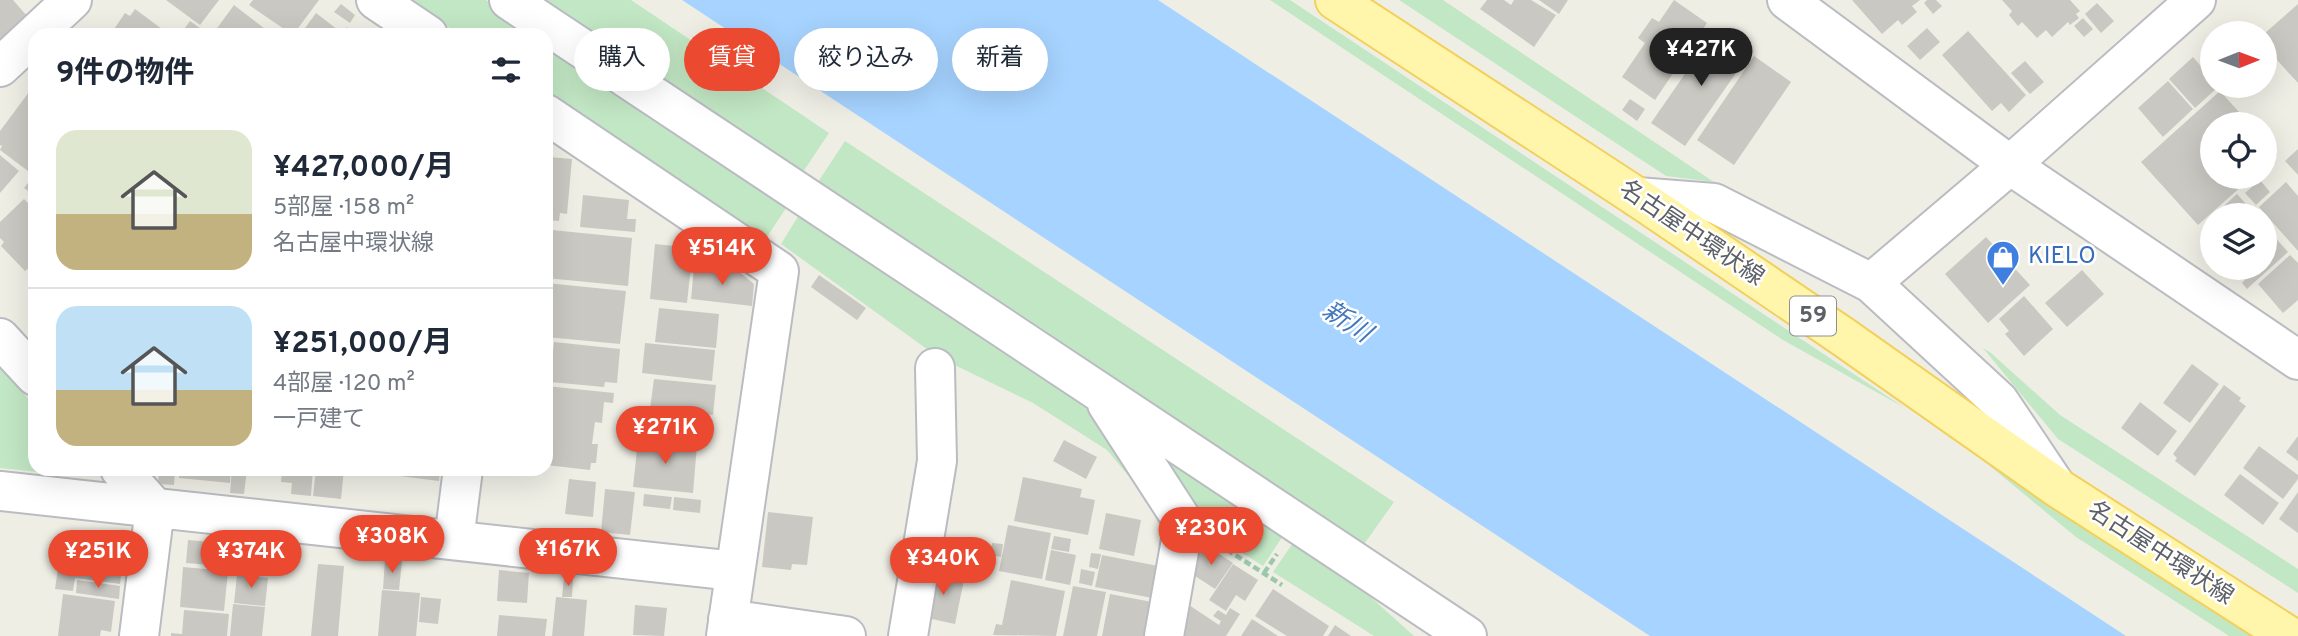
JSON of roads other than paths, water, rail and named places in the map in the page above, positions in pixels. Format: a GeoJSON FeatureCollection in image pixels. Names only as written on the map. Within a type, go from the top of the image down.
{"type":"FeatureCollection","features":[{"type":"Feature","properties":{"kind":"main road","name":"名古屋中環状線"},"geometry":{"type":"LineString","coordinates":[[1335,0],[1637,197],[1842,336],[2058,488],[2289,636]]}},
{"type":"Feature","properties":{"kind":"street"},"geometry":{"type":"LineString","coordinates":[[46,28],[72,0]]}},
{"type":"Feature","properties":{"kind":"street"},"geometry":{"type":"LineString","coordinates":[[376,0],[418,28]]}},
{"type":"Feature","properties":{"kind":"street"},"geometry":{"type":"LineString","coordinates":[[509,0],[551,28]]}},
{"type":"Feature","properties":{"kind":"street"},"geometry":{"type":"LineString","coordinates":[[1787,0],[2010,165],[2293,349]]}},
{"type":"Feature","properties":{"kind":"street"},"geometry":{"type":"LineString","coordinates":[[1871,283],[2010,165],[2196,0]]}},
{"type":"Feature","properties":{"kind":"street"},"geometry":{"type":"LineString","coordinates":[[553,29],[1467,636]]}},
{"type":"Feature","properties":{"kind":"street"},"geometry":{"type":"LineString","coordinates":[[553,119],[779,271],[727,628],[846,636]]}},
{"type":"Feature","properties":{"kind":"street"},"geometry":{"type":"LineString","coordinates":[[1637,197],[1714,203],[1871,283],[1999,401],[2058,488]]}},
{"type":"Feature","properties":{"kind":"street"},"geometry":{"type":"LineString","coordinates":[[0,338],[28,368]]}},
{"type":"Feature","properties":{"kind":"street"},"geometry":{"type":"LineString","coordinates":[[908,636],[937,461],[935,368]]}},
{"type":"Feature","properties":{"kind":"street"},"geometry":{"type":"LineString","coordinates":[[1101,393],[1184,523],[1164,636]]}},
{"type":"Feature","properties":{"kind":"street"},"geometry":{"type":"LineString","coordinates":[[126,476],[155,508],[139,636]]}},
{"type":"Feature","properties":{"kind":"street"},"geometry":{"type":"LineString","coordinates":[[454,540],[462,476]]}},
{"type":"Feature","properties":{"kind":"street"},"geometry":{"type":"LineString","coordinates":[[0,491],[735,571]]}},
{"type":"Feature","properties":{"kind":"street"},"geometry":{"type":"LineString","coordinates":[[1326,543],[1427,636]]}},
{"type":"Feature","properties":{"kind":"water","name":"新川"},"geometry":{"type":"Polygon","coordinates":[[[682,0],[1158,0],[2126,636],[1650,636],[821,91],[938,91],[938,28],[794,28],[794,74],[780,64],[780,28],[725,28],[682,0]]]}},
{"type":"Feature","properties":{"kind":"place","name":"KIELO"},"geometry":{"type":"Point","coordinates":[2003,287]}}]}
